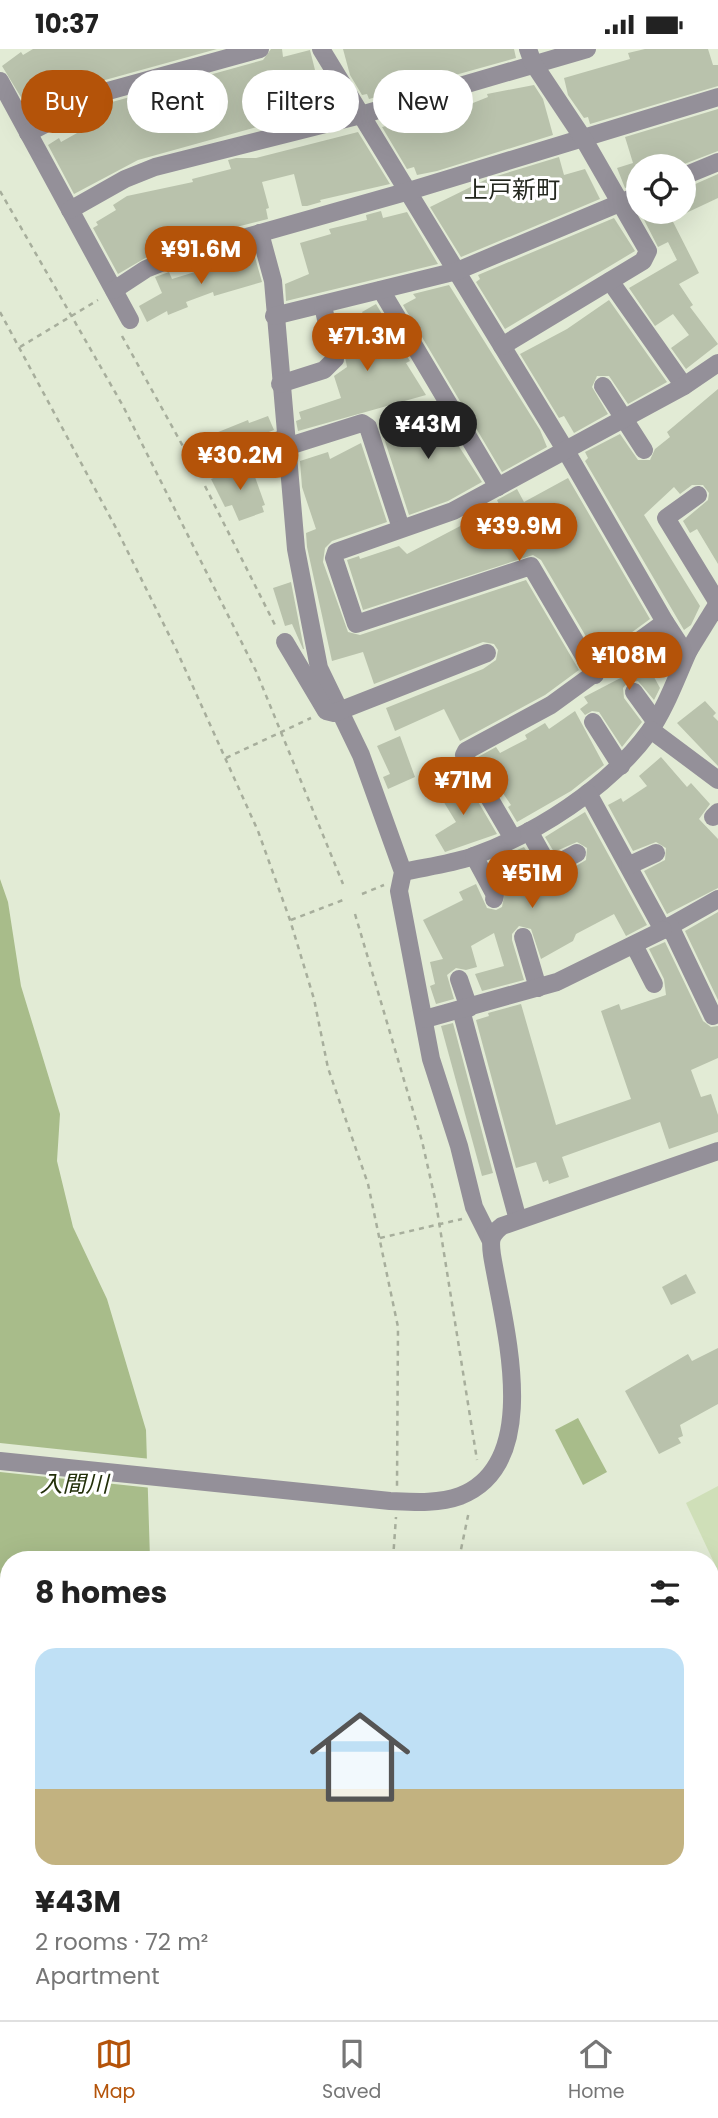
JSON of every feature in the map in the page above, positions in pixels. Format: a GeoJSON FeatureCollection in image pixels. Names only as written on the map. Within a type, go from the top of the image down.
{"type":"FeatureCollection","features":[{"type":"Feature","properties":{"kind":"street"},"geometry":{"type":"LineString","coordinates":[[113,90],[260,49]]}},
{"type":"Feature","properties":{"kind":"street"},"geometry":{"type":"LineString","coordinates":[[321,49],[566,451],[680,645],[690,650]]}},
{"type":"Feature","properties":{"kind":"street"},"geometry":{"type":"LineString","coordinates":[[69,210],[116,183],[155,167],[361,115],[530,56],[587,49]]}},
{"type":"Feature","properties":{"kind":"street"},"geometry":{"type":"LineString","coordinates":[[502,346],[643,261],[648,251],[583,138],[530,56]]}},
{"type":"Feature","properties":{"kind":"street"},"geometry":{"type":"LineString","coordinates":[[0,81],[21,121]]}},
{"type":"Feature","properties":{"kind":"street"},"geometry":{"type":"LineString","coordinates":[[110,293],[146,269],[176,257],[409,191],[718,97]]}},
{"type":"Feature","properties":{"kind":"street"},"geometry":{"type":"LineString","coordinates":[[27,133],[69,210],[124,323]]}},
{"type":"Feature","properties":{"kind":"street"},"geometry":{"type":"LineString","coordinates":[[696,171],[718,162]]}},
{"type":"Feature","properties":{"kind":"street"},"geometry":{"type":"LineString","coordinates":[[274,316],[457,271],[626,200]]}},
{"type":"Feature","properties":{"kind":"street"},"geometry":{"type":"LineString","coordinates":[[0,1461],[419,1502],[457,1497],[476,1487],[496,1469],[505,1453],[512,1424],[509,1371],[490,1239],[474,1206],[459,1146],[431,1059],[399,891],[403,872],[361,755],[319,668],[296,549],[273,281],[260,233]]}},
{"type":"Feature","properties":{"kind":"street"},"geometry":{"type":"LineString","coordinates":[[610,281],[684,386]]}},
{"type":"Feature","properties":{"kind":"street"},"geometry":{"type":"LineString","coordinates":[[381,290],[498,487]]}},
{"type":"Feature","properties":{"kind":"street"},"geometry":{"type":"LineString","coordinates":[[280,384],[324,370],[335,359],[323,306]]}},
{"type":"Feature","properties":{"kind":"street"},"geometry":{"type":"LineString","coordinates":[[595,675],[531,566],[356,624],[334,558],[336,552],[453,511],[684,386],[718,363]]}},
{"type":"Feature","properties":{"kind":"street"},"geometry":{"type":"LineString","coordinates":[[603,386],[644,450]]}},
{"type":"Feature","properties":{"kind":"street"},"geometry":{"type":"LineString","coordinates":[[200,472],[285,443],[362,423],[368,427],[401,528]]}},
{"type":"Feature","properties":{"kind":"street"},"geometry":{"type":"LineString","coordinates":[[403,872],[474,856],[520,834],[589,793],[621,766],[653,725],[690,650],[718,603],[666,518],[698,495]]}},
{"type":"Feature","properties":{"kind":"street"},"geometry":{"type":"LineString","coordinates":[[577,853],[551,871],[520,834],[464,755],[466,751],[551,705],[666,622]]}},
{"type":"Feature","properties":{"kind":"street"},"geometry":{"type":"LineString","coordinates":[[285,642],[326,711],[341,711],[487,653]]}},
{"type":"Feature","properties":{"kind":"street"},"geometry":{"type":"LineString","coordinates":[[634,692],[653,725],[718,780]]}},
{"type":"Feature","properties":{"kind":"street"},"geometry":{"type":"LineString","coordinates":[[593,722],[621,766]]}},
{"type":"Feature","properties":{"kind":"street"},"geometry":{"type":"LineString","coordinates":[[589,793],[713,1016]]}},
{"type":"Feature","properties":{"kind":"street"},"geometry":{"type":"LineString","coordinates":[[630,865],[656,853]]}},
{"type":"Feature","properties":{"kind":"street"},"geometry":{"type":"LineString","coordinates":[[474,856],[495,895],[494,899]]}},
{"type":"Feature","properties":{"kind":"street"},"geometry":{"type":"LineString","coordinates":[[425,1019],[557,982],[634,945],[718,899]]}},
{"type":"Feature","properties":{"kind":"street"},"geometry":{"type":"LineString","coordinates":[[523,937],[538,988]]}},
{"type":"Feature","properties":{"kind":"street"},"geometry":{"type":"LineString","coordinates":[[634,945],[654,984]]}},
{"type":"Feature","properties":{"kind":"street"},"geometry":{"type":"LineString","coordinates":[[459,979],[519,1220]]}},
{"type":"Feature","properties":{"kind":"street"},"geometry":{"type":"LineString","coordinates":[[490,1239],[502,1226],[718,1151]]}},
{"type":"Feature","properties":{"kind":"path"},"geometry":{"type":"LineString","coordinates":[[0,191],[123,406],[256,671],[343,884]]}},
{"type":"Feature","properties":{"kind":"path"},"geometry":{"type":"LineString","coordinates":[[20,347],[110,293]]}},
{"type":"Feature","properties":{"kind":"path"},"geometry":{"type":"LineString","coordinates":[[0,312],[122,540],[226,758],[258,831],[290,920],[314,999],[328,1068],[368,1184],[398,1327],[397,1491]]}},
{"type":"Feature","properties":{"kind":"path"},"geometry":{"type":"LineString","coordinates":[[124,323],[285,642]]}},
{"type":"Feature","properties":{"kind":"path"},"geometry":{"type":"LineString","coordinates":[[226,758],[311,718]]}},
{"type":"Feature","properties":{"kind":"path"},"geometry":{"type":"LineString","coordinates":[[362,894],[387,884]]}},
{"type":"Feature","properties":{"kind":"path"},"geometry":{"type":"LineString","coordinates":[[290,920],[343,900]]}},
{"type":"Feature","properties":{"kind":"path"},"geometry":{"type":"LineString","coordinates":[[355,914],[422,1141],[439,1224],[477,1465]]}},
{"type":"Feature","properties":{"kind":"path"},"geometry":{"type":"LineString","coordinates":[[380,1238],[465,1218]]}},
{"type":"Feature","properties":{"kind":"path"},"geometry":{"type":"LineString","coordinates":[[461,1551],[469,1512]]}},
{"type":"Feature","properties":{"kind":"path"},"geometry":{"type":"LineString","coordinates":[[394,1551],[396,1517]]}},
{"type":"Feature","properties":{"kind":"shaded area"},"geometry":{"type":"Polygon","coordinates":[[[718,1486],[718,1551],[709,1551],[686,1503],[718,1486]]]}},
{"type":"Feature","properties":{"kind":"water","name":"入間川"},"geometry":{"type":"Polygon","coordinates":[[[0,879],[8,902],[21,986],[60,1114],[57,1161],[73,1227],[107,1299],[146,1430],[150,1551],[0,1551],[0,879]]]}},
{"type":"Feature","properties":{"kind":"water"},"geometry":{"type":"Polygon","coordinates":[[[578,1418],[607,1472],[583,1485],[555,1430],[578,1418]]]}},
{"type":"Feature","properties":{"kind":"pier"},"geometry":{"type":"Polygon","coordinates":[[[0,1443],[151,1459],[152,1488],[0,1472],[0,1443]]]}},
{"type":"Feature","properties":{"kind":"building"},"geometry":{"type":"Polygon","coordinates":[[[33,49],[217,49],[141,70],[127,70],[127,74],[113,78],[113,70],[21,70],[21,97],[2,66],[21,52],[23,55],[33,49]]]}},
{"type":"Feature","properties":{"kind":"building"},"geometry":{"type":"Polygon","coordinates":[[[271,49],[282,49],[283,57],[310,50],[315,70],[242,70],[242,131],[138,160],[74,194],[48,145],[59,138],[61,142],[77,133],[113,133],[113,102],[127,98],[127,133],[228,133],[227,70],[263,60],[271,49]]]}},
{"type":"Feature","properties":{"kind":"building"},"geometry":{"type":"Polygon","coordinates":[[[343,49],[514,49],[516,58],[473,70],[373,70],[373,98],[369,99],[367,94],[362,95],[359,90],[359,70],[349,70],[343,49]]]}},
{"type":"Feature","properties":{"kind":"building"},"geometry":{"type":"Polygon","coordinates":[[[645,49],[708,49],[713,65],[718,65],[718,86],[590,124],[588,117],[584,118],[568,95],[564,78],[630,59],[628,53],[645,49]]]}},
{"type":"Feature","properties":{"kind":"building"},"geometry":{"type":"Polygon","coordinates":[[[534,85],[543,99],[553,135],[437,171],[417,175],[414,167],[407,169],[386,133],[473,133],[473,103],[488,97],[487,94],[534,85]]]}},
{"type":"Feature","properties":{"kind":"building"},"geometry":{"type":"Polygon","coordinates":[[[718,109],[718,151],[696,159],[696,154],[630,154],[625,137],[718,109]]]}},
{"type":"Feature","properties":{"kind":"building"},"geometry":{"type":"Polygon","coordinates":[[[359,133],[390,184],[302,206],[294,174],[262,182],[269,208],[266,209],[268,219],[181,241],[182,243],[159,250],[118,274],[93,228],[98,225],[96,222],[116,210],[113,205],[127,196],[193,182],[192,179],[231,169],[228,160],[256,158],[359,133]]]}},
{"type":"Feature","properties":{"kind":"building"},"geometry":{"type":"Polygon","coordinates":[[[559,157],[564,175],[585,169],[600,199],[461,257],[430,207],[487,179],[559,157]]]}},
{"type":"Feature","properties":{"kind":"building"},"geometry":{"type":"Polygon","coordinates":[[[626,165],[626,188],[625,188],[617,168],[626,165]]]}},
{"type":"Feature","properties":{"kind":"building"},"geometry":{"type":"Polygon","coordinates":[[[718,174],[718,198],[696,208],[696,184],[718,174]]]}},
{"type":"Feature","properties":{"kind":"building"},"geometry":{"type":"Polygon","coordinates":[[[381,211],[383,218],[407,212],[438,264],[286,301],[285,284],[309,274],[300,243],[331,234],[329,229],[367,220],[366,215],[381,211]]]}},
{"type":"Feature","properties":{"kind":"building"},"geometry":{"type":"Polygon","coordinates":[[[614,218],[635,251],[505,329],[476,282],[480,279],[478,275],[614,218]]]}},
{"type":"Feature","properties":{"kind":"building"},"geometry":{"type":"Polygon","coordinates":[[[646,224],[674,224],[699,273],[679,284],[693,305],[690,307],[718,344],[686,369],[671,348],[689,335],[673,314],[655,326],[629,288],[677,260],[668,242],[658,247],[646,224]]]}},
{"type":"Feature","properties":{"kind":"building"},"geometry":{"type":"Polygon","coordinates":[[[254,254],[262,282],[214,296],[213,292],[186,302],[188,307],[168,315],[167,311],[147,322],[139,306],[162,293],[155,277],[169,272],[172,279],[254,254]]]}},
{"type":"Feature","properties":{"kind":"building"},"geometry":{"type":"Polygon","coordinates":[[[449,285],[540,430],[547,447],[502,472],[403,305],[416,298],[413,294],[449,285]]]}},
{"type":"Feature","properties":{"kind":"building"},"geometry":{"type":"Polygon","coordinates":[[[609,300],[667,382],[628,404],[609,376],[597,376],[592,387],[608,414],[574,433],[564,416],[559,418],[520,354],[567,329],[609,300]]]}},
{"type":"Feature","properties":{"kind":"building"},"geometry":{"type":"Polygon","coordinates":[[[376,304],[410,361],[406,363],[426,395],[298,431],[296,421],[301,419],[299,412],[341,398],[334,376],[347,367],[339,325],[365,317],[362,312],[376,304]]]}},
{"type":"Feature","properties":{"kind":"building"},"geometry":{"type":"Polygon","coordinates":[[[718,389],[718,564],[697,529],[690,533],[683,521],[708,500],[709,493],[703,485],[692,485],[680,494],[674,487],[644,515],[700,606],[691,625],[684,630],[585,461],[588,458],[585,452],[620,434],[638,460],[650,460],[655,449],[670,437],[667,432],[718,389]]]}},
{"type":"Feature","properties":{"kind":"building"},"geometry":{"type":"Polygon","coordinates":[[[432,405],[482,482],[448,501],[409,515],[382,432],[432,405]]]}},
{"type":"Feature","properties":{"kind":"building"},"geometry":{"type":"Polygon","coordinates":[[[268,416],[274,430],[202,458],[200,453],[196,455],[191,443],[248,420],[249,423],[268,416]]]}},
{"type":"Feature","properties":{"kind":"building"},"geometry":{"type":"Polygon","coordinates":[[[361,443],[387,522],[332,541],[325,548],[323,562],[348,632],[360,635],[526,580],[579,670],[545,695],[460,741],[444,709],[395,731],[386,708],[483,669],[496,660],[498,650],[494,644],[483,642],[374,684],[363,652],[332,661],[307,547],[306,533],[316,529],[302,487],[300,461],[328,452],[330,459],[361,443]]]}},
{"type":"Feature","properties":{"kind":"building"},"geometry":{"type":"Polygon","coordinates":[[[250,463],[265,505],[262,506],[264,512],[239,521],[232,505],[225,507],[211,479],[250,463]]]}},
{"type":"Feature","properties":{"kind":"building"},"geometry":{"type":"Polygon","coordinates":[[[568,478],[650,619],[598,657],[541,560],[533,555],[363,610],[347,560],[359,556],[360,559],[399,546],[407,554],[485,513],[502,544],[526,534],[514,510],[504,515],[497,500],[517,489],[524,502],[568,478]]]}},
{"type":"Feature","properties":{"kind":"building"},"geometry":{"type":"Polygon","coordinates":[[[291,582],[304,649],[292,624],[285,626],[273,588],[291,582]]]}},
{"type":"Feature","properties":{"kind":"building"},"geometry":{"type":"Polygon","coordinates":[[[662,638],[668,648],[664,651],[671,663],[668,669],[654,677],[660,688],[654,700],[638,681],[628,682],[623,688],[624,698],[642,722],[622,747],[599,712],[592,711],[585,715],[580,709],[588,703],[584,697],[632,672],[627,664],[662,638]]]}},
{"type":"Feature","properties":{"kind":"building"},"geometry":{"type":"Polygon","coordinates":[[[705,701],[716,713],[713,716],[718,721],[718,766],[677,723],[705,701]]]}},
{"type":"Feature","properties":{"kind":"building"},"geometry":{"type":"Polygon","coordinates":[[[575,711],[604,765],[571,791],[517,822],[508,807],[511,805],[478,757],[496,747],[500,753],[527,739],[525,735],[545,723],[549,729],[575,711]]]}},
{"type":"Feature","properties":{"kind":"building"},"geometry":{"type":"Polygon","coordinates":[[[400,736],[415,777],[388,789],[383,777],[390,774],[377,746],[400,736]]]}},
{"type":"Feature","properties":{"kind":"building"},"geometry":{"type":"Polygon","coordinates":[[[661,757],[687,787],[691,783],[710,804],[699,819],[718,839],[718,888],[667,914],[644,871],[665,860],[666,848],[656,842],[633,851],[608,805],[621,798],[623,802],[647,786],[639,776],[661,757]]]}},
{"type":"Feature","properties":{"kind":"building"},"geometry":{"type":"Polygon","coordinates":[[[463,776],[497,834],[445,852],[435,835],[456,822],[437,791],[463,776]]]}},
{"type":"Feature","properties":{"kind":"building"},"geometry":{"type":"Polygon","coordinates":[[[585,812],[647,925],[626,936],[614,914],[576,934],[573,941],[541,959],[531,929],[519,926],[512,934],[512,940],[524,980],[482,991],[475,974],[504,966],[494,933],[471,946],[477,967],[466,970],[456,968],[447,975],[454,999],[436,1004],[430,986],[435,984],[430,962],[443,959],[423,920],[463,900],[459,892],[476,884],[487,908],[496,910],[502,907],[505,891],[490,862],[524,847],[547,883],[559,884],[564,873],[586,860],[587,848],[577,842],[554,852],[545,837],[585,812]]]}},
{"type":"Feature","properties":{"kind":"building"},"geometry":{"type":"Polygon","coordinates":[[[718,912],[718,1000],[685,931],[718,912]]]}},
{"type":"Feature","properties":{"kind":"building"},"geometry":{"type":"Polygon","coordinates":[[[665,942],[703,1021],[711,1027],[718,1026],[718,1058],[691,1070],[701,1097],[711,1094],[718,1115],[718,1132],[669,1149],[660,1122],[562,1157],[569,1177],[549,1184],[548,1180],[543,1182],[536,1162],[516,1168],[476,1020],[489,1016],[488,1013],[521,1004],[556,1125],[631,1099],[601,1011],[619,1004],[621,1010],[666,995],[664,979],[649,949],[665,942]]]}},
{"type":"Feature","properties":{"kind":"building"},"geometry":{"type":"Polygon","coordinates":[[[453,1023],[493,1173],[482,1176],[441,1026],[453,1023]]]}},
{"type":"Feature","properties":{"kind":"building"},"geometry":{"type":"Polygon","coordinates":[[[686,1274],[696,1293],[671,1305],[662,1287],[686,1274]]]}},
{"type":"Feature","properties":{"kind":"building"},"geometry":{"type":"Polygon","coordinates":[[[718,1348],[718,1404],[680,1425],[683,1436],[678,1438],[681,1443],[659,1454],[625,1391],[688,1354],[692,1361],[718,1348]]]}},
{"type":"Feature","properties":{"kind":"district","name":"上戸新町"},"geometry":{"type":"Point","coordinates":[512,189]}}]}
